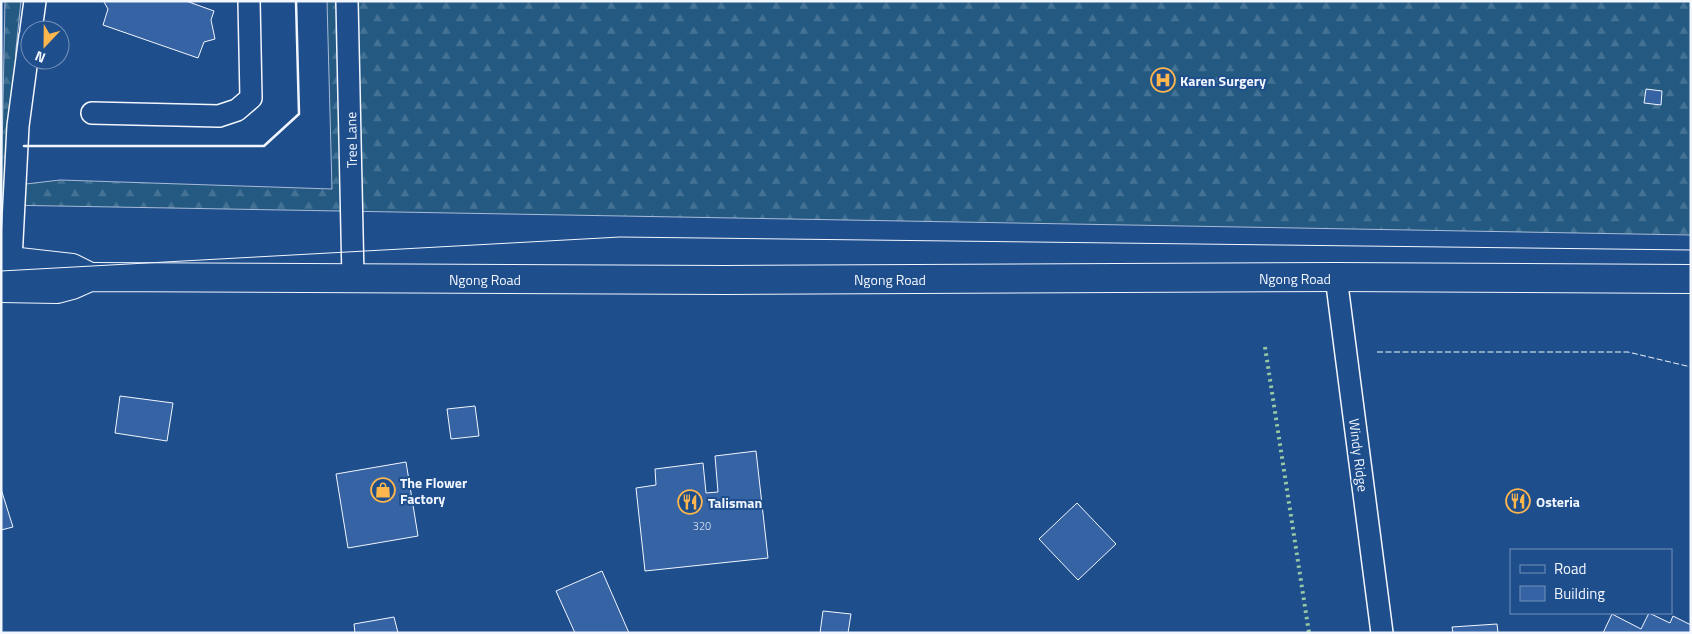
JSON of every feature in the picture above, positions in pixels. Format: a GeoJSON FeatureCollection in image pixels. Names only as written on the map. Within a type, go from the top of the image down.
{"type":"FeatureCollection","features":[{"type":"Feature","properties":{"kind":"main road","name":"Ngong Road"},"geometry":{"type":"LineString","coordinates":[[6,260],[72,268],[90,277]]}},
{"type":"Feature","properties":{"kind":"main road","name":"Ngong Road"},"geometry":{"type":"LineString","coordinates":[[1,288],[57,289],[90,277],[725,280],[1336,277],[1691,279]]}},
{"type":"Feature","properties":{"kind":"street"},"geometry":{"type":"LineString","coordinates":[[32,20],[35,1]]}},
{"type":"Feature","properties":{"kind":"street"},"geometry":{"type":"LineString","coordinates":[[92,113],[219,116],[237,110],[250,98],[249,1]]}},
{"type":"Feature","properties":{"kind":"street","name":"Tree Lane"},"geometry":{"type":"LineString","coordinates":[[347,1],[354,278]]}},
{"type":"Feature","properties":{"kind":"street"},"geometry":{"type":"LineString","coordinates":[[6,260],[10,125],[22,70]]}},
{"type":"Feature","properties":{"kind":"street","name":"Windy Ridge"},"geometry":{"type":"LineString","coordinates":[[1336,277],[1382,633]]}},
{"type":"Feature","properties":{"kind":"green space"},"geometry":{"type":"Polygon","coordinates":[[[5,1],[21,1],[16,49],[9,186],[60,180],[332,189],[327,1],[1691,1],[1691,235],[1,205],[5,1]]]}},
{"type":"Feature","properties":{"kind":"building"},"geometry":{"type":"Polygon","coordinates":[[[105,1],[186,1],[214,11],[211,20],[215,39],[204,42],[198,58],[103,25],[108,9],[105,1]]]}},
{"type":"Feature","properties":{"kind":"building"},"geometry":{"type":"Polygon","coordinates":[[[1646,89],[1662,91],[1661,105],[1644,103],[1646,89]]]}},
{"type":"Feature","properties":{"kind":"building"},"geometry":{"type":"Polygon","coordinates":[[[120,396],[173,403],[167,441],[115,433],[120,396]]]}},
{"type":"Feature","properties":{"kind":"building"},"geometry":{"type":"Polygon","coordinates":[[[475,406],[479,436],[451,439],[447,409],[475,406]]]}},
{"type":"Feature","properties":{"kind":"building"},"geometry":{"type":"Polygon","coordinates":[[[756,451],[768,558],[645,571],[636,488],[656,485],[655,469],[703,463],[706,493],[718,492],[715,456],[756,451]]]}},
{"type":"Feature","properties":{"kind":"building"},"geometry":{"type":"Polygon","coordinates":[[[406,462],[418,536],[348,548],[336,474],[406,462]]]}},
{"type":"Feature","properties":{"kind":"building"},"geometry":{"type":"Polygon","coordinates":[[[1,489],[13,527],[1,530],[1,489]]]}},
{"type":"Feature","properties":{"kind":"building"},"geometry":{"type":"Polygon","coordinates":[[[1077,503],[1116,544],[1078,580],[1039,539],[1077,503]]]}},
{"type":"Feature","properties":{"kind":"building"},"geometry":{"type":"Polygon","coordinates":[[[602,571],[629,633],[575,633],[556,591],[602,571]]]}},
{"type":"Feature","properties":{"kind":"building"},"geometry":{"type":"Polygon","coordinates":[[[823,611],[851,614],[848,633],[820,633],[823,611]]]}},
{"type":"Feature","properties":{"kind":"building"},"geometry":{"type":"Polygon","coordinates":[[[1612,614],[1641,629],[1648,614],[1651,614],[1670,623],[1673,616],[1691,625],[1691,633],[1603,633],[1612,614]]]}},
{"type":"Feature","properties":{"kind":"building"},"geometry":{"type":"Polygon","coordinates":[[[394,617],[398,633],[355,633],[354,624],[394,617]]]}},
{"type":"Feature","properties":{"kind":"building"},"geometry":{"type":"Polygon","coordinates":[[[1497,624],[1498,633],[1453,633],[1452,627],[1497,624]]]}},
{"type":"Feature","properties":{"kind":"tram line"},"geometry":{"type":"LineString","coordinates":[[1,271],[620,237],[1691,250]]}},
{"type":"Feature","properties":{"kind":"hedge"},"geometry":{"type":"LineString","coordinates":[[1265,347],[1309,633]]}},
{"type":"Feature","properties":{"kind":"fence"},"geometry":{"type":"LineString","coordinates":[[1377,352],[1628,352],[1691,367]]}},
{"type":"Feature","properties":{"kind":"wall"},"geometry":{"type":"LineString","coordinates":[[24,146],[264,146],[299,114],[296,1]]}},
{"type":"Feature","properties":{"kind":"place","name":"Karen Surgery"},"geometry":{"type":"Point","coordinates":[1163,80]}},
{"type":"Feature","properties":{"kind":"place","name":"The Flower Factory"},"geometry":{"type":"Point","coordinates":[383,490]}},
{"type":"Feature","properties":{"kind":"place","name":"Osteria"},"geometry":{"type":"Point","coordinates":[1518,501]}},
{"type":"Feature","properties":{"kind":"place","name":"Talisman"},"geometry":{"type":"Point","coordinates":[690,502]}}]}
